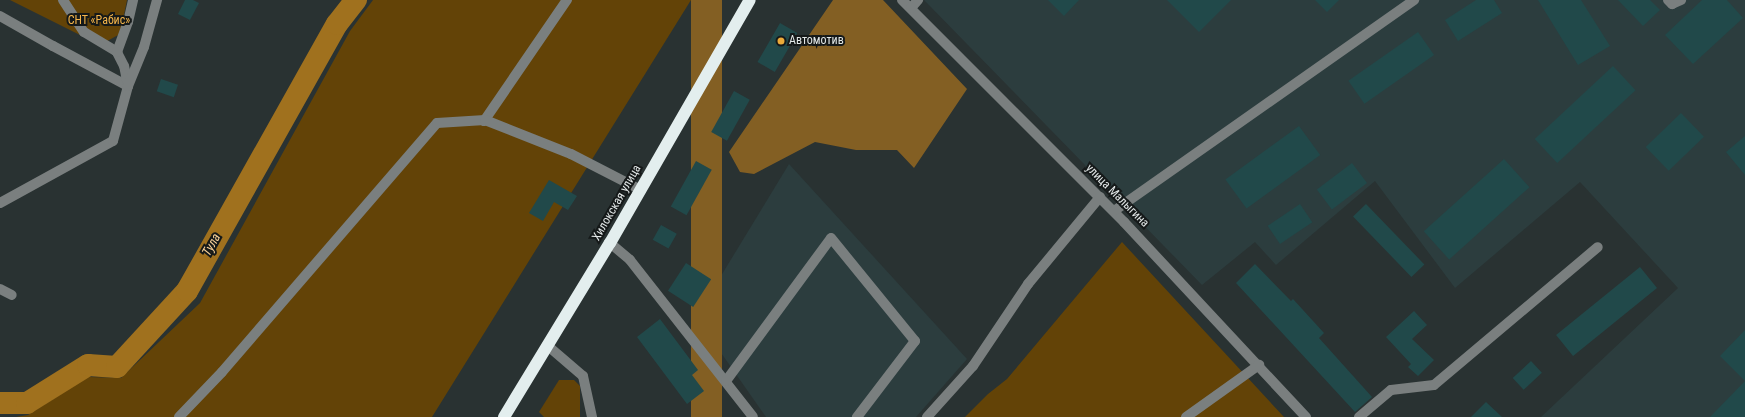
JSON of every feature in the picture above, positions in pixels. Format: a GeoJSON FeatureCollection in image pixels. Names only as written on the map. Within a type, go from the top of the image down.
{"type":"FeatureCollection","features":[{"type":"Feature","properties":{"kind":"highway","name":"Хилокская улица"},"geometry":{"type":"LineString","coordinates":[[504,417],[610,243],[750,0]]}},
{"type":"Feature","properties":{"kind":"street"},"geometry":{"type":"LineString","coordinates":[[63,0],[84,32],[117,52],[124,66],[128,86]]}},
{"type":"Feature","properties":{"kind":"street"},"geometry":{"type":"LineString","coordinates":[[117,52],[128,22],[133,0]]}},
{"type":"Feature","properties":{"kind":"street"},"geometry":{"type":"LineString","coordinates":[[0,204],[32,184],[114,142],[128,86],[144,47],[157,0]]}},
{"type":"Feature","properties":{"kind":"street"},"geometry":{"type":"LineString","coordinates":[[484,120],[567,0]]}},
{"type":"Feature","properties":{"kind":"street","name":"улица Малыгина"},"geometry":{"type":"LineString","coordinates":[[902,0],[1114,211],[1306,417]]}},
{"type":"Feature","properties":{"kind":"street"},"geometry":{"type":"LineString","coordinates":[[910,8],[918,0]]}},
{"type":"Feature","properties":{"kind":"street"},"geometry":{"type":"LineString","coordinates":[[1114,211],[1414,0]]}},
{"type":"Feature","properties":{"kind":"street"},"geometry":{"type":"LineString","coordinates":[[1668,0],[1672,4],[1681,0]]}},
{"type":"Feature","properties":{"kind":"street"},"geometry":{"type":"LineString","coordinates":[[0,16],[128,86]]}},
{"type":"Feature","properties":{"kind":"street"},"geometry":{"type":"LineString","coordinates":[[179,417],[222,372],[437,123],[484,120],[571,154],[641,190]]}},
{"type":"Feature","properties":{"kind":"street"},"geometry":{"type":"LineString","coordinates":[[927,417],[972,366],[1028,284],[1100,197]]}},
{"type":"Feature","properties":{"kind":"street"},"geometry":{"type":"LineString","coordinates":[[726,381],[831,238],[915,341],[857,417]]}},
{"type":"Feature","properties":{"kind":"street"},"geometry":{"type":"LineString","coordinates":[[610,243],[630,260],[753,417]]}},
{"type":"Feature","properties":{"kind":"street"},"geometry":{"type":"LineString","coordinates":[[1359,417],[1391,390],[1434,385],[1598,247]]}},
{"type":"Feature","properties":{"kind":"street"},"geometry":{"type":"LineString","coordinates":[[0,288],[12,295]]}},
{"type":"Feature","properties":{"kind":"street"},"geometry":{"type":"LineString","coordinates":[[548,346],[583,376],[592,417]]}},
{"type":"Feature","properties":{"kind":"street"},"geometry":{"type":"LineString","coordinates":[[1186,417],[1259,365]]}},
{"type":"Feature","properties":{"kind":"shaded area"},"geometry":{"type":"Polygon","coordinates":[[[691,0],[722,0],[722,417],[691,417],[691,0]]]}},
{"type":"Feature","properties":{"kind":"shaded area"},"geometry":{"type":"Polygon","coordinates":[[[833,0],[883,0],[967,89],[914,168],[897,150],[856,150],[815,142],[754,174],[740,172],[729,152],[833,0]]]}},
{"type":"Feature","properties":{"kind":"shaded area"},"geometry":{"type":"Polygon","coordinates":[[[924,0],[1745,0],[1745,417],[1541,417],[1678,288],[1580,182],[1455,288],[1375,181],[1276,265],[1255,242],[1202,285],[924,0]]]}},
{"type":"Feature","properties":{"kind":"shaded area"},"geometry":{"type":"Polygon","coordinates":[[[789,164],[967,359],[916,417],[766,417],[696,317],[789,164]]]}},
{"type":"Feature","properties":{"kind":"green space","name":"СНТ «Рабис»"},"geometry":{"type":"Polygon","coordinates":[[[10,0],[127,0],[120,34],[100,45],[10,0]]]}},
{"type":"Feature","properties":{"kind":"green space"},"geometry":{"type":"Polygon","coordinates":[[[373,0],[691,0],[432,417],[16,417],[28,415],[88,377],[121,378],[200,303],[350,31],[373,0]]]}},
{"type":"Feature","properties":{"kind":"green space"},"geometry":{"type":"Polygon","coordinates":[[[1122,242],[1284,417],[965,417],[988,394],[1007,379],[1122,242]]]}},
{"type":"Feature","properties":{"kind":"green space"},"geometry":{"type":"Polygon","coordinates":[[[559,380],[574,380],[580,386],[580,417],[544,417],[539,412],[559,380]]]}},
{"type":"Feature","properties":{"kind":"building"},"geometry":{"type":"Polygon","coordinates":[[[185,0],[193,0],[199,3],[190,20],[178,14],[185,0]]]}},
{"type":"Feature","properties":{"kind":"building"},"geometry":{"type":"Polygon","coordinates":[[[1048,0],[1079,0],[1064,16],[1048,0]]]}},
{"type":"Feature","properties":{"kind":"building"},"geometry":{"type":"Polygon","coordinates":[[[1167,0],[1231,0],[1199,32],[1167,0]]]}},
{"type":"Feature","properties":{"kind":"building"},"geometry":{"type":"Polygon","coordinates":[[[1315,0],[1339,0],[1327,12],[1315,0]]]}},
{"type":"Feature","properties":{"kind":"building"},"geometry":{"type":"Polygon","coordinates":[[[1476,0],[1494,0],[1502,13],[1458,41],[1445,20],[1476,0]]]}},
{"type":"Feature","properties":{"kind":"building"},"geometry":{"type":"Polygon","coordinates":[[[1538,0],[1581,0],[1610,46],[1578,65],[1538,0]]]}},
{"type":"Feature","properties":{"kind":"building"},"geometry":{"type":"Polygon","coordinates":[[[1618,0],[1650,0],[1660,10],[1643,26],[1618,0]]]}},
{"type":"Feature","properties":{"kind":"building"},"geometry":{"type":"Polygon","coordinates":[[[1702,0],[1727,0],[1743,18],[1693,64],[1665,35],[1702,0]]]}},
{"type":"Feature","properties":{"kind":"building"},"geometry":{"type":"Polygon","coordinates":[[[780,23],[797,33],[775,72],[758,62],[780,23]]]}},
{"type":"Feature","properties":{"kind":"building"},"geometry":{"type":"Polygon","coordinates":[[[1418,32],[1434,55],[1364,104],[1348,81],[1418,32]]]}},
{"type":"Feature","properties":{"kind":"building"},"geometry":{"type":"Polygon","coordinates":[[[1613,66],[1636,90],[1557,163],[1535,139],[1613,66]]]}},
{"type":"Feature","properties":{"kind":"building"},"geometry":{"type":"Polygon","coordinates":[[[161,79],[178,85],[174,97],[157,91],[161,79]]]}},
{"type":"Feature","properties":{"kind":"building"},"geometry":{"type":"Polygon","coordinates":[[[734,91],[750,100],[727,141],[711,132],[734,91]]]}},
{"type":"Feature","properties":{"kind":"building"},"geometry":{"type":"Polygon","coordinates":[[[1681,113],[1704,137],[1669,171],[1646,147],[1681,113]]]}},
{"type":"Feature","properties":{"kind":"building"},"geometry":{"type":"Polygon","coordinates":[[[1299,126],[1320,155],[1247,209],[1225,179],[1299,126]]]}},
{"type":"Feature","properties":{"kind":"building"},"geometry":{"type":"Polygon","coordinates":[[[1745,136],[1745,175],[1726,152],[1745,136]]]}},
{"type":"Feature","properties":{"kind":"building"},"geometry":{"type":"Polygon","coordinates":[[[1504,159],[1529,187],[1449,260],[1424,231],[1504,159]]]}},
{"type":"Feature","properties":{"kind":"building"},"geometry":{"type":"Polygon","coordinates":[[[696,161],[712,170],[687,215],[671,206],[696,161]]]}},
{"type":"Feature","properties":{"kind":"building"},"geometry":{"type":"Polygon","coordinates":[[[1352,163],[1367,183],[1332,209],[1317,189],[1352,163]]]}},
{"type":"Feature","properties":{"kind":"building"},"geometry":{"type":"Polygon","coordinates":[[[549,180],[577,196],[568,210],[554,202],[543,221],[529,213],[549,180]]]}},
{"type":"Feature","properties":{"kind":"building"},"geometry":{"type":"Polygon","coordinates":[[[1300,204],[1312,222],[1280,244],[1268,226],[1300,204]]]}},
{"type":"Feature","properties":{"kind":"building"},"geometry":{"type":"Polygon","coordinates":[[[1366,204],[1424,264],[1411,277],[1353,217],[1366,204]]]}},
{"type":"Feature","properties":{"kind":"building"},"geometry":{"type":"Polygon","coordinates":[[[661,225],[677,234],[669,249],[653,240],[661,225]]]}},
{"type":"Feature","properties":{"kind":"building"},"geometry":{"type":"Polygon","coordinates":[[[686,263],[711,279],[693,307],[668,291],[686,263]]]}},
{"type":"Feature","properties":{"kind":"building"},"geometry":{"type":"Polygon","coordinates":[[[1255,264],[1291,301],[1293,299],[1324,333],[1319,338],[1372,397],[1355,412],[1236,283],[1255,264]]]}},
{"type":"Feature","properties":{"kind":"building"},"geometry":{"type":"Polygon","coordinates":[[[1640,267],[1657,288],[1573,356],[1556,335],[1640,267]]]}},
{"type":"Feature","properties":{"kind":"building"},"geometry":{"type":"Polygon","coordinates":[[[1414,311],[1427,325],[1412,339],[1434,360],[1418,376],[1408,367],[1411,364],[1386,337],[1414,311]]]}},
{"type":"Feature","properties":{"kind":"building"},"geometry":{"type":"Polygon","coordinates":[[[660,319],[698,370],[692,375],[704,391],[687,404],[637,337],[660,319]]]}},
{"type":"Feature","properties":{"kind":"building"},"geometry":{"type":"Polygon","coordinates":[[[1745,330],[1745,381],[1720,356],[1745,330]]]}},
{"type":"Feature","properties":{"kind":"building"},"geometry":{"type":"Polygon","coordinates":[[[1531,361],[1542,373],[1524,390],[1513,378],[1531,361]]]}},
{"type":"Feature","properties":{"kind":"building"},"geometry":{"type":"Polygon","coordinates":[[[1745,381],[1745,417],[1710,417],[1745,381]]]}},
{"type":"Feature","properties":{"kind":"building"},"geometry":{"type":"Polygon","coordinates":[[[1486,402],[1502,417],[1471,417],[1486,402]]]}},
{"type":"Feature","properties":{"kind":"waterway","name":"Тула"},"geometry":{"type":"LineString","coordinates":[[0,403],[27,403],[88,365],[117,367],[187,291],[337,24],[356,0]]}},
{"type":"Feature","properties":{"kind":"place","name":"Автомотив"},"geometry":{"type":"Point","coordinates":[781,41]}}]}
